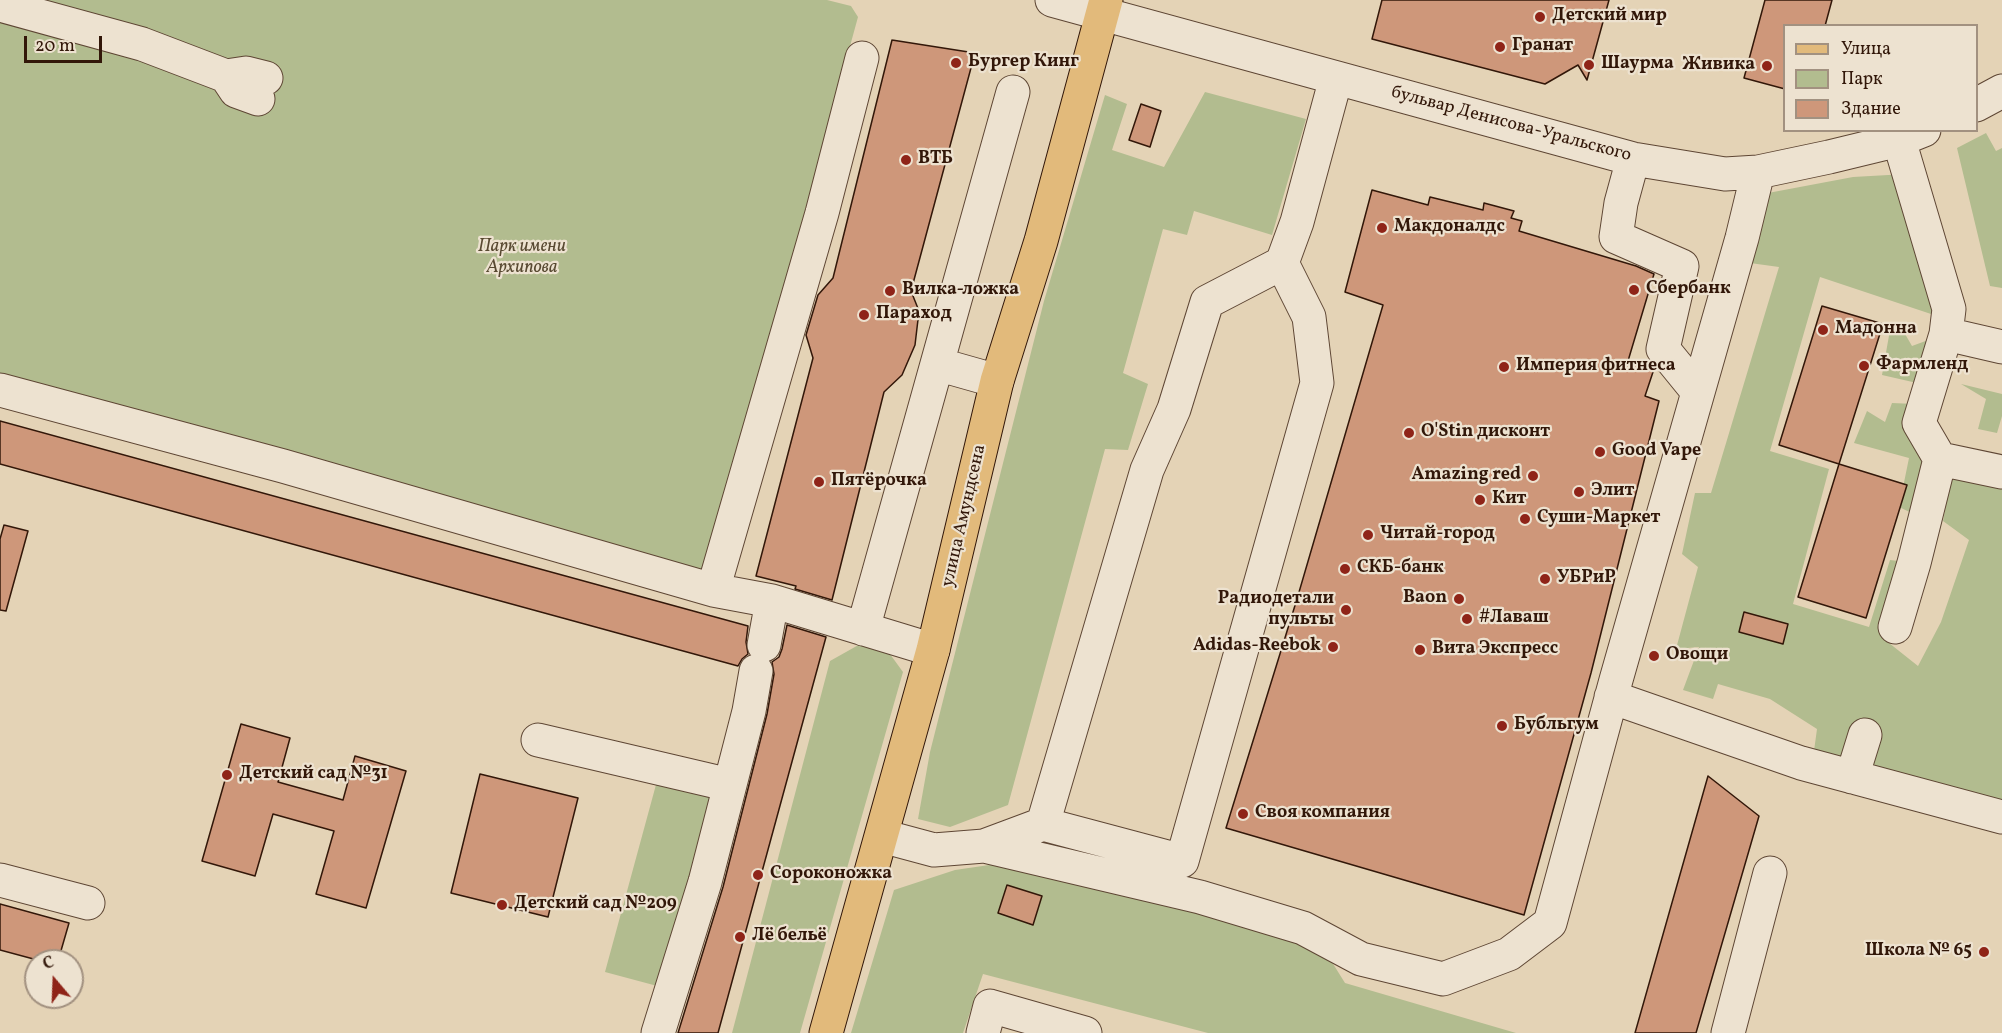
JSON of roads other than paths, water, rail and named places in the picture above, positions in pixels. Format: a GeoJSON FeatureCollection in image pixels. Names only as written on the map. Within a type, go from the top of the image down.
{"type":"FeatureCollection","features":[{"type":"Feature","properties":{"kind":"main road","name":"улица Амундсена"},"geometry":{"type":"LineString","coordinates":[[826,1033],[933,650],[997,381],[1041,241],[1104,7]]}},
{"type":"Feature","properties":{"kind":"street","name":"бульвар Денисова-Уральского"},"geometry":{"type":"LineString","coordinates":[[1052,0],[1104,7],[1336,78],[1634,159],[1725,174],[1758,172],[1911,135]]}},
{"type":"Feature","properties":{"kind":"street"},"geometry":{"type":"LineString","coordinates":[[0,5],[142,44],[226,75],[236,90],[262,89]]}},
{"type":"Feature","properties":{"kind":"street"},"geometry":{"type":"LineString","coordinates":[[713,590],[822,213],[862,58]]}},
{"type":"Feature","properties":{"kind":"street"},"geometry":{"type":"LineString","coordinates":[[1043,824],[1140,489],[1174,409],[1207,302],[1282,263],[1297,222],[1336,78]]}},
{"type":"Feature","properties":{"kind":"street"},"geometry":{"type":"LineString","coordinates":[[1978,104],[2002,91]]}},
{"type":"Feature","properties":{"kind":"street"},"geometry":{"type":"LineString","coordinates":[[863,629],[1013,92]]}},
{"type":"Feature","properties":{"kind":"street"},"geometry":{"type":"LineString","coordinates":[[1895,627],[1940,459],[1919,423],[1946,334],[1949,309],[1911,135]]}},
{"type":"Feature","properties":{"kind":"street"},"geometry":{"type":"LineString","coordinates":[[1634,159],[1621,203],[1616,237],[1682,266],[1663,349],[1698,392]]}},
{"type":"Feature","properties":{"kind":"street"},"geometry":{"type":"LineString","coordinates":[[984,846],[1200,897],[1303,928],[1361,959],[1443,979],[1509,954],[1550,923],[1758,172]]}},
{"type":"Feature","properties":{"kind":"street"},"geometry":{"type":"LineString","coordinates":[[882,836],[934,850],[984,846],[1043,824],[1182,861],[1317,383],[1309,317],[1282,263]]}},
{"type":"Feature","properties":{"kind":"street"},"geometry":{"type":"LineString","coordinates":[[1946,334],[2002,346]]}},
{"type":"Feature","properties":{"kind":"street"},"geometry":{"type":"LineString","coordinates":[[937,364],[997,381]]}},
{"type":"Feature","properties":{"kind":"street"},"geometry":{"type":"LineString","coordinates":[[0,390],[295,470],[713,590],[772,601],[933,650]]}},
{"type":"Feature","properties":{"kind":"street"},"geometry":{"type":"LineString","coordinates":[[1940,459],[2002,472]]}},
{"type":"Feature","properties":{"kind":"street"},"geometry":{"type":"LineString","coordinates":[[658,1033],[705,882],[749,711],[772,601]]}},
{"type":"Feature","properties":{"kind":"street"},"geometry":{"type":"LineString","coordinates":[[1611,697],[1801,763],[2002,817]]}},
{"type":"Feature","properties":{"kind":"street"},"geometry":{"type":"LineString","coordinates":[[1852,777],[1865,735]]}},
{"type":"Feature","properties":{"kind":"street"},"geometry":{"type":"LineString","coordinates":[[538,740],[730,785]]}},
{"type":"Feature","properties":{"kind":"street"},"geometry":{"type":"LineString","coordinates":[[1728,1033],[1770,873]]}},
{"type":"Feature","properties":{"kind":"street"},"geometry":{"type":"LineString","coordinates":[[0,880],[88,903]]}},
{"type":"Feature","properties":{"kind":"street"},"geometry":{"type":"LineString","coordinates":[[983,1033],[990,1006],[1085,1033]]}},
{"type":"Feature","properties":{"kind":"place","name":"Детский мир"},"geometry":{"type":"Point","coordinates":[1540,17]}},
{"type":"Feature","properties":{"kind":"place","name":"Гранат"},"geometry":{"type":"Point","coordinates":[1500,47]}},
{"type":"Feature","properties":{"kind":"place","name":"Бургер Кинг"},"geometry":{"type":"Point","coordinates":[956,63]}},
{"type":"Feature","properties":{"kind":"place","name":"Шаурма"},"geometry":{"type":"Point","coordinates":[1589,65]}},
{"type":"Feature","properties":{"kind":"place","name":"Живика"},"geometry":{"type":"Point","coordinates":[1767,66]}},
{"type":"Feature","properties":{"kind":"place","name":"ВТБ"},"geometry":{"type":"Point","coordinates":[906,160]}},
{"type":"Feature","properties":{"kind":"place","name":"Макдоналдс"},"geometry":{"type":"Point","coordinates":[1382,228]}},
{"type":"Feature","properties":{"kind":"place","name":"Сбербанк"},"geometry":{"type":"Point","coordinates":[1634,290]}},
{"type":"Feature","properties":{"kind":"place","name":"Вилка-ложка"},"geometry":{"type":"Point","coordinates":[890,291]}},
{"type":"Feature","properties":{"kind":"place","name":"Параход"},"geometry":{"type":"Point","coordinates":[864,315]}},
{"type":"Feature","properties":{"kind":"place","name":"Мадонна"},"geometry":{"type":"Point","coordinates":[1823,330]}},
{"type":"Feature","properties":{"kind":"place","name":"Фармленд"},"geometry":{"type":"Point","coordinates":[1864,366]}},
{"type":"Feature","properties":{"kind":"place","name":"Империя фитнеса"},"geometry":{"type":"Point","coordinates":[1504,367]}},
{"type":"Feature","properties":{"kind":"place","name":"O'Stin дисконт"},"geometry":{"type":"Point","coordinates":[1409,433]}},
{"type":"Feature","properties":{"kind":"place","name":"Good Vape"},"geometry":{"type":"Point","coordinates":[1600,452]}},
{"type":"Feature","properties":{"kind":"place","name":"Amazing red"},"geometry":{"type":"Point","coordinates":[1533,476]}},
{"type":"Feature","properties":{"kind":"place","name":"Пятёрочка"},"geometry":{"type":"Point","coordinates":[819,482]}},
{"type":"Feature","properties":{"kind":"place","name":"Элит"},"geometry":{"type":"Point","coordinates":[1579,492]}},
{"type":"Feature","properties":{"kind":"place","name":"Кит"},"geometry":{"type":"Point","coordinates":[1480,500]}},
{"type":"Feature","properties":{"kind":"place","name":"Суши-Маркет"},"geometry":{"type":"Point","coordinates":[1525,519]}},
{"type":"Feature","properties":{"kind":"place","name":"Читай-город"},"geometry":{"type":"Point","coordinates":[1368,535]}},
{"type":"Feature","properties":{"kind":"place","name":"СКБ-банк"},"geometry":{"type":"Point","coordinates":[1345,569]}},
{"type":"Feature","properties":{"kind":"place","name":"УБРиР"},"geometry":{"type":"Point","coordinates":[1545,579]}},
{"type":"Feature","properties":{"kind":"place","name":"Baon"},"geometry":{"type":"Point","coordinates":[1459,599]}},
{"type":"Feature","properties":{"kind":"place","name":"Радиодетали пульты"},"geometry":{"type":"Point","coordinates":[1346,610]}},
{"type":"Feature","properties":{"kind":"place","name":"#Лаваш"},"geometry":{"type":"Point","coordinates":[1467,619]}},
{"type":"Feature","properties":{"kind":"place","name":"Adidas-Reebok"},"geometry":{"type":"Point","coordinates":[1333,647]}},
{"type":"Feature","properties":{"kind":"place","name":"Вита Экспресс"},"geometry":{"type":"Point","coordinates":[1420,650]}},
{"type":"Feature","properties":{"kind":"place","name":"Овощи"},"geometry":{"type":"Point","coordinates":[1654,656]}},
{"type":"Feature","properties":{"kind":"place","name":"Бубльгум"},"geometry":{"type":"Point","coordinates":[1502,726]}},
{"type":"Feature","properties":{"kind":"place","name":"Детский сад №31"},"geometry":{"type":"Point","coordinates":[227,775]}},
{"type":"Feature","properties":{"kind":"place","name":"Своя компания"},"geometry":{"type":"Point","coordinates":[1243,814]}},
{"type":"Feature","properties":{"kind":"place","name":"Сороконожка"},"geometry":{"type":"Point","coordinates":[758,875]}},
{"type":"Feature","properties":{"kind":"place","name":"Детский сад №209"},"geometry":{"type":"Point","coordinates":[502,905]}},
{"type":"Feature","properties":{"kind":"place","name":"Лё бельё"},"geometry":{"type":"Point","coordinates":[740,937]}},
{"type":"Feature","properties":{"kind":"place","name":"Школа № 65"},"geometry":{"type":"Point","coordinates":[1984,952]}},
{"type":"Feature","properties":{"kind":"park label","name":"Парк имени Архипова"},"geometry":{"type":"Point","coordinates":[522,258]}}]}
